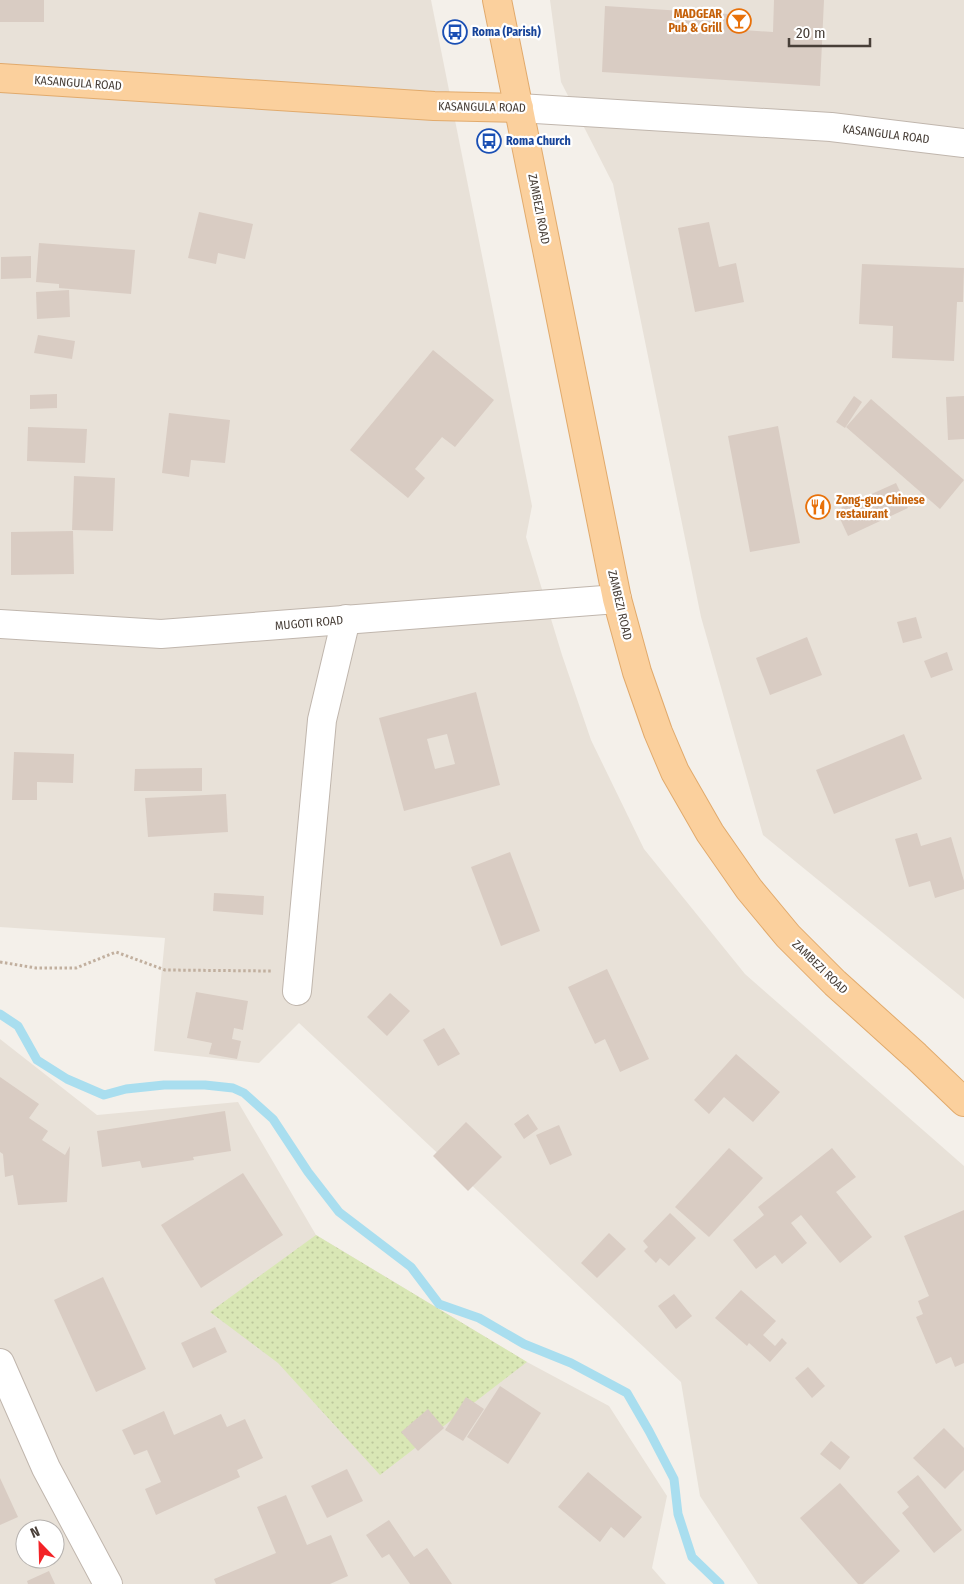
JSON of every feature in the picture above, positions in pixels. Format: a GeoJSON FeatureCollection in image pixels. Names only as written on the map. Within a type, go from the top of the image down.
{"type":"FeatureCollection","features":[{"type":"Feature","properties":{"kind":"main road","name":"ZAMBEZI ROAD"},"geometry":{"type":"LineString","coordinates":[[497,0],[618,599],[637,672],[658,732],[675,772],[710,833],[749,889],[788,936],[835,983],[964,1102]]}},
{"type":"Feature","properties":{"kind":"main road","name":"KASANGULA ROAD"},"geometry":{"type":"LineString","coordinates":[[0,78],[434,106],[519,108]]}},
{"type":"Feature","properties":{"kind":"street","name":"KASANGULA ROAD"},"geometry":{"type":"LineString","coordinates":[[519,108],[831,127],[964,143]]}},
{"type":"Feature","properties":{"kind":"street","name":"MUGOTI ROAD"},"geometry":{"type":"LineString","coordinates":[[0,624],[161,634],[618,599]]}},
{"type":"Feature","properties":{"kind":"street"},"geometry":{"type":"LineString","coordinates":[[298,981],[322,720],[346,619]]}},
{"type":"Feature","properties":{"kind":"street"},"geometry":{"type":"LineString","coordinates":[[0,1363],[46,1468],[108,1584]]}},
{"type":"Feature","properties":{"kind":"path"},"geometry":{"type":"LineString","coordinates":[[0,962],[36,968],[76,968],[116,952],[165,970],[298,981]]}},
{"type":"Feature","properties":{"kind":"shaded area"},"geometry":{"type":"Polygon","coordinates":[[[0,0],[431,0],[532,506],[526,537],[562,655],[591,740],[644,849],[745,974],[964,1166],[964,1584],[758,1584],[700,1496],[681,1382],[299,1023],[259,1063],[154,1051],[165,938],[0,927],[0,0]]]}},
{"type":"Feature","properties":{"kind":"shaded area"},"geometry":{"type":"Polygon","coordinates":[[[550,0],[964,0],[964,999],[763,835],[701,617],[613,184],[561,82],[550,0]]]}},
{"type":"Feature","properties":{"kind":"shaded area"},"geometry":{"type":"Polygon","coordinates":[[[0,1039],[97,1115],[238,1102],[316,1235],[527,1362],[609,1406],[667,1496],[652,1568],[666,1584],[0,1584],[0,1039]]]}},
{"type":"Feature","properties":{"kind":"green space"},"geometry":{"type":"Polygon","coordinates":[[[316,1235],[527,1362],[380,1475],[278,1363],[210,1312],[316,1235]]]}},
{"type":"Feature","properties":{"kind":"building"},"geometry":{"type":"Polygon","coordinates":[[[0,0],[44,0],[44,22],[0,22],[0,0]]]}},
{"type":"Feature","properties":{"kind":"building"},"geometry":{"type":"Polygon","coordinates":[[[774,0],[824,0],[820,86],[602,72],[605,6],[729,14],[729,29],[773,32],[774,0]]]}},
{"type":"Feature","properties":{"kind":"building"},"geometry":{"type":"Polygon","coordinates":[[[199,212],[253,224],[245,259],[218,253],[216,264],[188,258],[199,212]]]}},
{"type":"Feature","properties":{"kind":"building"},"geometry":{"type":"Polygon","coordinates":[[[709,222],[719,267],[736,263],[744,302],[695,312],[678,228],[709,222]]]}},
{"type":"Feature","properties":{"kind":"building"},"geometry":{"type":"Polygon","coordinates":[[[39,243],[135,250],[131,294],[59,288],[59,284],[36,282],[39,243]]]}},
{"type":"Feature","properties":{"kind":"building"},"geometry":{"type":"Polygon","coordinates":[[[31,256],[31,278],[1,279],[1,257],[31,256]]]}},
{"type":"Feature","properties":{"kind":"building"},"geometry":{"type":"Polygon","coordinates":[[[862,264],[964,268],[963,302],[957,302],[954,361],[892,358],[893,326],[859,324],[862,264]]]}},
{"type":"Feature","properties":{"kind":"building"},"geometry":{"type":"Polygon","coordinates":[[[69,290],[70,317],[37,319],[36,292],[69,290]]]}},
{"type":"Feature","properties":{"kind":"building"},"geometry":{"type":"Polygon","coordinates":[[[38,335],[75,341],[72,359],[34,353],[38,335]]]}},
{"type":"Feature","properties":{"kind":"building"},"geometry":{"type":"Polygon","coordinates":[[[433,350],[494,400],[455,447],[442,437],[415,469],[425,478],[408,498],[350,450],[433,350]]]}},
{"type":"Feature","properties":{"kind":"building"},"geometry":{"type":"Polygon","coordinates":[[[57,394],[57,408],[30,409],[30,395],[57,394]]]}},
{"type":"Feature","properties":{"kind":"building"},"geometry":{"type":"Polygon","coordinates":[[[854,396],[862,402],[845,428],[836,422],[854,396]]]}},
{"type":"Feature","properties":{"kind":"building"},"geometry":{"type":"Polygon","coordinates":[[[964,396],[964,439],[948,440],[946,397],[964,396]]]}},
{"type":"Feature","properties":{"kind":"building"},"geometry":{"type":"Polygon","coordinates":[[[871,399],[964,480],[940,509],[846,427],[871,399]]]}},
{"type":"Feature","properties":{"kind":"building"},"geometry":{"type":"Polygon","coordinates":[[[169,413],[230,420],[225,463],[191,460],[189,477],[162,473],[169,413]]]}},
{"type":"Feature","properties":{"kind":"building"},"geometry":{"type":"Polygon","coordinates":[[[778,426],[800,543],[750,552],[728,436],[778,426]]]}},
{"type":"Feature","properties":{"kind":"building"},"geometry":{"type":"Polygon","coordinates":[[[28,427],[87,429],[85,463],[27,461],[28,427]]]}},
{"type":"Feature","properties":{"kind":"building"},"geometry":{"type":"Polygon","coordinates":[[[74,476],[115,478],[113,531],[72,530],[74,476]]]}},
{"type":"Feature","properties":{"kind":"building"},"geometry":{"type":"Polygon","coordinates":[[[896,483],[908,508],[848,536],[836,510],[896,483]]]}},
{"type":"Feature","properties":{"kind":"building"},"geometry":{"type":"Polygon","coordinates":[[[73,531],[74,574],[11,575],[11,532],[73,531]]]}},
{"type":"Feature","properties":{"kind":"building"},"geometry":{"type":"Polygon","coordinates":[[[916,617],[922,638],[903,643],[897,622],[916,617]]]}},
{"type":"Feature","properties":{"kind":"building"},"geometry":{"type":"Polygon","coordinates":[[[807,637],[822,675],[770,695],[756,658],[807,637]]]}},
{"type":"Feature","properties":{"kind":"building"},"geometry":{"type":"Polygon","coordinates":[[[947,652],[953,670],[931,678],[924,661],[947,652]]]}},
{"type":"Feature","properties":{"kind":"building"},"geometry":{"type":"Polygon","coordinates":[[[476,692],[500,785],[404,811],[379,718],[476,692]],[[447,734],[427,739],[435,769],[455,764],[447,734]]]}},
{"type":"Feature","properties":{"kind":"building"},"geometry":{"type":"Polygon","coordinates":[[[904,734],[922,779],[834,814],[816,770],[904,734]]]}},
{"type":"Feature","properties":{"kind":"building"},"geometry":{"type":"Polygon","coordinates":[[[14,752],[74,754],[73,783],[37,782],[37,800],[12,800],[14,752]]]}},
{"type":"Feature","properties":{"kind":"building"},"geometry":{"type":"Polygon","coordinates":[[[202,768],[202,791],[134,791],[135,769],[202,768]]]}},
{"type":"Feature","properties":{"kind":"building"},"geometry":{"type":"Polygon","coordinates":[[[226,794],[228,832],[148,837],[145,798],[226,794]]]}},
{"type":"Feature","properties":{"kind":"building"},"geometry":{"type":"Polygon","coordinates":[[[917,833],[921,846],[951,837],[964,881],[964,889],[935,898],[930,881],[909,887],[895,839],[917,833]]]}},
{"type":"Feature","properties":{"kind":"building"},"geometry":{"type":"Polygon","coordinates":[[[510,852],[540,931],[501,946],[471,867],[510,852]]]}},
{"type":"Feature","properties":{"kind":"building"},"geometry":{"type":"Polygon","coordinates":[[[214,893],[264,896],[263,915],[213,911],[214,893]]]}},
{"type":"Feature","properties":{"kind":"building"},"geometry":{"type":"Polygon","coordinates":[[[607,969],[649,1059],[620,1072],[605,1039],[595,1044],[568,987],[607,969]]]}},
{"type":"Feature","properties":{"kind":"building"},"geometry":{"type":"Polygon","coordinates":[[[196,992],[248,1001],[243,1030],[234,1028],[232,1039],[241,1041],[237,1059],[209,1054],[212,1043],[187,1038],[196,992]]]}},
{"type":"Feature","properties":{"kind":"building"},"geometry":{"type":"Polygon","coordinates":[[[390,993],[410,1011],[387,1036],[367,1017],[390,993]]]}},
{"type":"Feature","properties":{"kind":"building"},"geometry":{"type":"Polygon","coordinates":[[[444,1028],[460,1054],[438,1066],[423,1040],[444,1028]]]}},
{"type":"Feature","properties":{"kind":"building"},"geometry":{"type":"Polygon","coordinates":[[[736,1054],[780,1092],[753,1122],[724,1097],[709,1114],[694,1100],[736,1054]]]}},
{"type":"Feature","properties":{"kind":"building"},"geometry":{"type":"Polygon","coordinates":[[[0,1077],[39,1104],[29,1118],[48,1131],[42,1140],[65,1155],[70,1146],[67,1202],[18,1205],[13,1175],[5,1177],[3,1154],[0,1152],[0,1077]]]}},
{"type":"Feature","properties":{"kind":"building"},"geometry":{"type":"Polygon","coordinates":[[[225,1111],[231,1151],[193,1157],[194,1160],[142,1168],[140,1161],[102,1167],[97,1131],[225,1111]]]}},
{"type":"Feature","properties":{"kind":"building"},"geometry":{"type":"Polygon","coordinates":[[[528,1114],[538,1129],[524,1139],[514,1124],[528,1114]]]}},
{"type":"Feature","properties":{"kind":"building"},"geometry":{"type":"Polygon","coordinates":[[[466,1122],[502,1157],[468,1191],[433,1156],[466,1122]]]}},
{"type":"Feature","properties":{"kind":"building"},"geometry":{"type":"Polygon","coordinates":[[[559,1125],[572,1155],[550,1165],[536,1135],[559,1125]]]}},
{"type":"Feature","properties":{"kind":"building"},"geometry":{"type":"Polygon","coordinates":[[[729,1148],[763,1178],[709,1237],[675,1207],[729,1148]]]}},
{"type":"Feature","properties":{"kind":"building"},"geometry":{"type":"Polygon","coordinates":[[[832,1148],[856,1177],[836,1192],[872,1237],[840,1263],[801,1215],[791,1223],[807,1243],[782,1264],[775,1255],[756,1269],[733,1240],[764,1215],[758,1207],[832,1148]]]}},
{"type":"Feature","properties":{"kind":"building"},"geometry":{"type":"Polygon","coordinates":[[[243,1173],[283,1235],[201,1288],[161,1225],[243,1173]]]}},
{"type":"Feature","properties":{"kind":"building"},"geometry":{"type":"Polygon","coordinates":[[[964,1210],[964,1363],[955,1367],[951,1357],[936,1364],[916,1317],[923,1314],[918,1301],[929,1296],[904,1236],[964,1210]]]}},
{"type":"Feature","properties":{"kind":"building"},"geometry":{"type":"Polygon","coordinates":[[[670,1213],[696,1238],[669,1266],[660,1258],[656,1263],[644,1251],[648,1247],[643,1241],[670,1213]]]}},
{"type":"Feature","properties":{"kind":"building"},"geometry":{"type":"Polygon","coordinates":[[[609,1233],[626,1249],[597,1278],[581,1263],[609,1233]]]}},
{"type":"Feature","properties":{"kind":"building"},"geometry":{"type":"Polygon","coordinates":[[[103,1277],[146,1369],[96,1392],[54,1300],[103,1277]]]}},
{"type":"Feature","properties":{"kind":"building"},"geometry":{"type":"Polygon","coordinates":[[[741,1290],[776,1321],[763,1335],[775,1346],[782,1338],[787,1343],[770,1362],[749,1343],[747,1346],[715,1318],[741,1290]]]}},
{"type":"Feature","properties":{"kind":"building"},"geometry":{"type":"Polygon","coordinates":[[[674,1294],[692,1316],[676,1329],[658,1306],[674,1294]]]}},
{"type":"Feature","properties":{"kind":"building"},"geometry":{"type":"Polygon","coordinates":[[[215,1327],[227,1352],[193,1368],[181,1343],[215,1327]]]}},
{"type":"Feature","properties":{"kind":"building"},"geometry":{"type":"Polygon","coordinates":[[[808,1367],[825,1386],[812,1398],[795,1378],[808,1367]]]}},
{"type":"Feature","properties":{"kind":"building"},"geometry":{"type":"Polygon","coordinates":[[[500,1386],[541,1413],[508,1464],[467,1437],[500,1386]]]}},
{"type":"Feature","properties":{"kind":"building"},"geometry":{"type":"Polygon","coordinates":[[[466,1397],[484,1409],[463,1441],[445,1430],[466,1397]]]}},
{"type":"Feature","properties":{"kind":"building"},"geometry":{"type":"Polygon","coordinates":[[[428,1409],[444,1428],[418,1451],[401,1432],[428,1409]]]}},
{"type":"Feature","properties":{"kind":"building"},"geometry":{"type":"Polygon","coordinates":[[[164,1411],[174,1435],[221,1414],[227,1427],[245,1419],[263,1458],[237,1470],[240,1477],[156,1515],[145,1489],[161,1482],[147,1450],[134,1455],[122,1430],[164,1411]]]}},
{"type":"Feature","properties":{"kind":"building"},"geometry":{"type":"Polygon","coordinates":[[[944,1428],[964,1448],[964,1470],[945,1489],[913,1458],[944,1428]]]}},
{"type":"Feature","properties":{"kind":"building"},"geometry":{"type":"Polygon","coordinates":[[[831,1441],[850,1457],[840,1470],[820,1454],[831,1441]]]}},
{"type":"Feature","properties":{"kind":"building"},"geometry":{"type":"Polygon","coordinates":[[[347,1469],[363,1501],[327,1518],[311,1486],[347,1469]]]}},
{"type":"Feature","properties":{"kind":"building"},"geometry":{"type":"Polygon","coordinates":[[[588,1472],[642,1517],[624,1538],[611,1527],[600,1542],[558,1507],[588,1472]]]}},
{"type":"Feature","properties":{"kind":"building"},"geometry":{"type":"Polygon","coordinates":[[[918,1475],[962,1530],[934,1553],[902,1513],[909,1507],[897,1492],[918,1475]]]}},
{"type":"Feature","properties":{"kind":"building"},"geometry":{"type":"Polygon","coordinates":[[[0,1478],[18,1517],[0,1525],[0,1478]]]}},
{"type":"Feature","properties":{"kind":"building"},"geometry":{"type":"Polygon","coordinates":[[[840,1483],[900,1551],[863,1584],[858,1584],[800,1518],[840,1483]]]}},
{"type":"Feature","properties":{"kind":"building"},"geometry":{"type":"Polygon","coordinates":[[[286,1495],[307,1545],[331,1535],[348,1576],[330,1584],[216,1584],[214,1579],[276,1553],[257,1507],[286,1495]]]}},
{"type":"Feature","properties":{"kind":"building"},"geometry":{"type":"Polygon","coordinates":[[[389,1520],[414,1557],[427,1548],[452,1584],[410,1584],[389,1554],[382,1558],[366,1535],[389,1520]]]}},
{"type":"Feature","properties":{"kind":"building"},"geometry":{"type":"Polygon","coordinates":[[[49,1571],[55,1584],[28,1584],[27,1581],[49,1571]]]}},
{"type":"Feature","properties":{"kind":"waterway"},"geometry":{"type":"LineString","coordinates":[[0,1014],[18,1026],[37,1060],[67,1079],[104,1095],[126,1089],[164,1085],[205,1085],[233,1088],[244,1093],[273,1119],[308,1172],[339,1212],[411,1267],[439,1304],[479,1318],[524,1344],[571,1363],[627,1393],[674,1479],[678,1514],[692,1557],[720,1584]]}},
{"type":"Feature","properties":{"kind":"place","name":"MADGEAR Pub & Grill"},"geometry":{"type":"Point","coordinates":[739,21]}},
{"type":"Feature","properties":{"kind":"place","name":"Roma (Parish)"},"geometry":{"type":"Point","coordinates":[455,32]}},
{"type":"Feature","properties":{"kind":"place","name":"Roma Church"},"geometry":{"type":"Point","coordinates":[489,141]}},
{"type":"Feature","properties":{"kind":"place","name":"Zong-guo Chinese restaurant"},"geometry":{"type":"Point","coordinates":[818,507]}}]}
